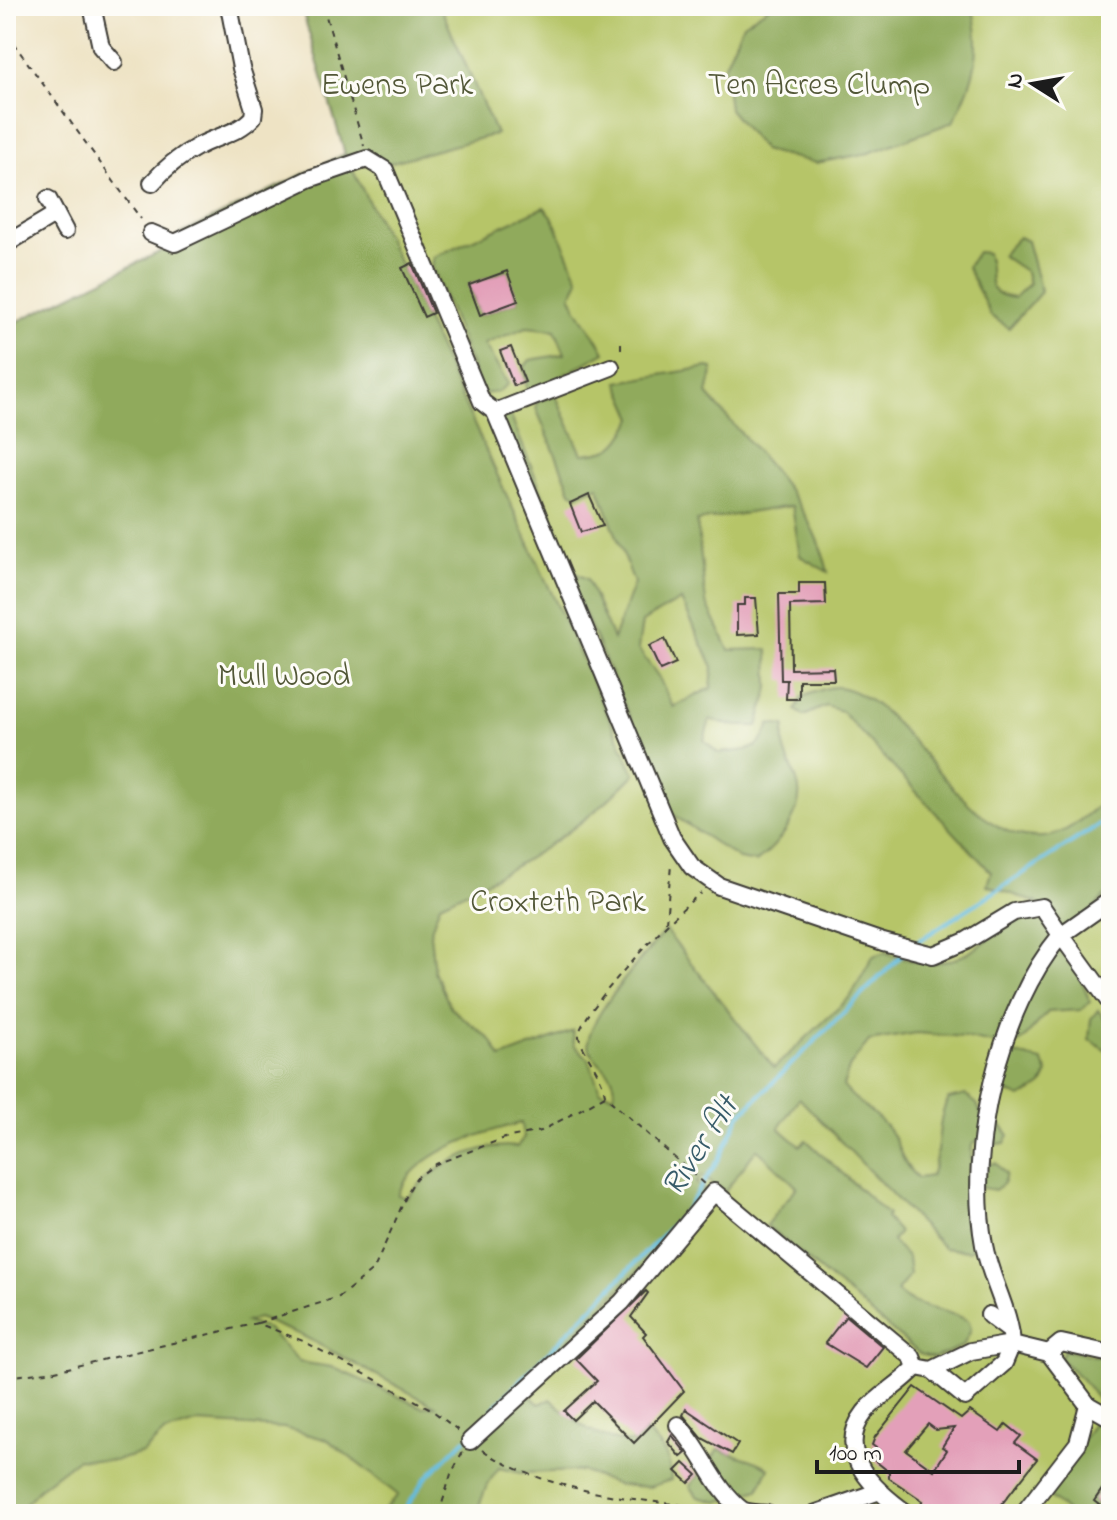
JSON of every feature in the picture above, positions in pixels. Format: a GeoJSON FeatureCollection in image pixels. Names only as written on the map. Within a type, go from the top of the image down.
{"type":"FeatureCollection","features":[{"type":"Feature","properties":{"kind":"street"},"geometry":{"type":"LineString","coordinates":[[92,6],[94,52],[114,62]]}},
{"type":"Feature","properties":{"kind":"street"},"geometry":{"type":"LineString","coordinates":[[152,183],[166,167],[199,145],[224,138],[253,117],[254,109],[241,68],[229,6]]}},
{"type":"Feature","properties":{"kind":"street"},"geometry":{"type":"LineString","coordinates":[[152,155],[166,167]]}},
{"type":"Feature","properties":{"kind":"street"},"geometry":{"type":"LineString","coordinates":[[151,233],[175,243],[309,179],[367,159],[385,170],[482,402],[495,412],[672,838],[692,867],[719,886],[933,955],[966,941],[1014,912],[1042,907],[1111,1004]]}},
{"type":"Feature","properties":{"kind":"street"},"geometry":{"type":"LineString","coordinates":[[48,199],[65,231]]}},
{"type":"Feature","properties":{"kind":"street"},"geometry":{"type":"LineString","coordinates":[[6,244],[56,214]]}},
{"type":"Feature","properties":{"kind":"street"},"geometry":{"type":"LineString","coordinates":[[495,412],[611,367]]}},
{"type":"Feature","properties":{"kind":"street"},"geometry":{"type":"LineString","coordinates":[[470,1441],[622,1302],[714,1192],[924,1369],[965,1397],[1004,1363],[1010,1337],[983,1242],[980,1172],[996,1074],[1018,1005],[1032,974],[1061,935],[1111,900]]}},
{"type":"Feature","properties":{"kind":"street"},"geometry":{"type":"LineString","coordinates":[[989,1315],[1010,1337],[1049,1353],[1088,1405],[1111,1418]]}},
{"type":"Feature","properties":{"kind":"street"},"geometry":{"type":"LineString","coordinates":[[908,1514],[877,1492],[857,1460],[857,1426],[884,1393],[924,1369],[1010,1337]]}},
{"type":"Feature","properties":{"kind":"street"},"geometry":{"type":"LineString","coordinates":[[1049,1353],[1061,1343],[1111,1354]]}},
{"type":"Feature","properties":{"kind":"street"},"geometry":{"type":"LineString","coordinates":[[1023,1514],[1078,1443],[1088,1405]]}},
{"type":"Feature","properties":{"kind":"street"},"geometry":{"type":"LineString","coordinates":[[678,1425],[697,1445],[699,1458],[746,1512],[767,1514]]}},
{"type":"Feature","properties":{"kind":"street"},"geometry":{"type":"LineString","coordinates":[[814,1514],[877,1492]]}},
{"type":"Feature","properties":{"kind":"path"},"geometry":{"type":"LineString","coordinates":[[323,6],[367,159]]}},
{"type":"Feature","properties":{"kind":"path"},"geometry":{"type":"LineString","coordinates":[[6,33],[151,233]]}},
{"type":"Feature","properties":{"kind":"path"},"geometry":{"type":"LineString","coordinates":[[666,923],[670,902],[672,838]]}},
{"type":"Feature","properties":{"kind":"path"},"geometry":{"type":"LineString","coordinates":[[707,1187],[605,1096],[598,1068],[579,1044],[578,1032],[591,1011],[666,923],[689,901],[719,886]]}},
{"type":"Feature","properties":{"kind":"path"},"geometry":{"type":"LineString","coordinates":[[6,1377],[55,1371],[257,1323],[339,1297],[374,1269],[416,1178],[436,1164],[505,1138],[541,1131],[605,1096]]}},
{"type":"Feature","properties":{"kind":"path"},"geometry":{"type":"LineString","coordinates":[[257,1323],[303,1341],[429,1408],[452,1426]]}},
{"type":"Feature","properties":{"kind":"path"},"geometry":{"type":"LineString","coordinates":[[439,1514],[451,1474],[470,1441],[498,1460],[574,1486],[656,1502],[746,1512]]}},
{"type":"Feature","properties":{"kind":"green space","name":"Croxteth Park"},"geometry":{"type":"Polygon","coordinates":[[[301,6],[1111,6],[1111,1472],[1092,1500],[1108,1514],[6,1514],[6,327],[166,249],[175,237],[345,154],[301,6]]]}},
{"type":"Feature","properties":{"kind":"green space","name":"Mull Wood"},"geometry":{"type":"Polygon","coordinates":[[[301,6],[440,6],[496,134],[385,164],[345,155],[402,268],[635,774],[591,814],[544,848],[440,904],[430,933],[434,971],[451,1008],[491,1040],[501,1058],[573,1031],[574,1045],[588,1058],[600,1091],[614,1095],[613,1080],[592,1054],[589,1037],[605,1006],[665,930],[774,1068],[851,996],[873,956],[885,952],[933,963],[951,960],[968,953],[1037,903],[987,885],[991,872],[841,711],[826,706],[804,716],[796,710],[802,697],[833,687],[863,696],[888,716],[963,799],[990,821],[1019,835],[1050,836],[1058,833],[1074,825],[1111,796],[1111,890],[1061,942],[1074,963],[1090,1002],[1081,1010],[1048,1012],[1022,1041],[1010,1047],[964,1037],[917,1033],[869,1041],[850,1066],[843,1086],[889,1130],[908,1167],[918,1178],[931,1176],[948,1099],[966,1095],[977,1104],[982,1116],[997,1121],[1009,1135],[1005,1143],[987,1145],[979,1139],[972,1145],[971,1158],[977,1165],[996,1163],[1006,1174],[1003,1184],[995,1190],[972,1186],[966,1194],[965,1225],[975,1237],[977,1246],[968,1251],[944,1248],[799,1098],[779,1128],[800,1146],[806,1140],[888,1215],[886,1218],[899,1232],[892,1241],[908,1258],[910,1275],[897,1291],[912,1302],[969,1321],[971,1330],[963,1346],[934,1358],[920,1354],[766,1225],[797,1187],[757,1149],[724,1193],[702,1176],[696,1183],[706,1192],[651,1258],[522,1388],[539,1404],[551,1399],[579,1423],[610,1439],[634,1443],[646,1431],[664,1452],[671,1480],[649,1487],[617,1485],[582,1471],[520,1473],[499,1468],[487,1485],[476,1514],[380,1514],[398,1495],[328,1440],[284,1428],[197,1423],[164,1433],[143,1453],[114,1461],[77,1459],[42,1486],[16,1514],[6,1514],[6,327],[166,249],[175,237],[345,154],[301,6]],[[521,1123],[487,1132],[433,1156],[406,1180],[398,1195],[407,1198],[429,1176],[456,1159],[486,1148],[517,1147],[524,1137],[521,1123]],[[258,1318],[246,1322],[268,1329],[299,1362],[332,1367],[422,1407],[435,1406],[303,1336],[258,1318]]]}},
{"type":"Feature","properties":{"kind":"green space","name":"Ten Acres Clump"},"geometry":{"type":"Polygon","coordinates":[[[771,6],[972,6],[977,37],[975,66],[967,93],[953,122],[869,153],[816,163],[763,150],[729,109],[724,67],[743,24],[771,6]]]}},
{"type":"Feature","properties":{"kind":"green space"},"geometry":{"type":"Polygon","coordinates":[[[544,207],[552,216],[579,280],[571,296],[574,304],[605,352],[533,392],[527,391],[524,367],[530,360],[565,354],[555,330],[527,327],[484,344],[508,384],[498,392],[483,394],[432,266],[434,257],[544,207]],[[506,271],[469,285],[480,315],[518,301],[506,271]]]}},
{"type":"Feature","properties":{"kind":"green space"},"geometry":{"type":"Polygon","coordinates":[[[1019,237],[1027,241],[1041,292],[1009,328],[991,316],[967,267],[977,252],[987,253],[992,288],[1003,296],[1014,298],[1029,284],[1026,272],[1001,255],[1019,237]]]}},
{"type":"Feature","properties":{"kind":"green space"},"geometry":{"type":"Polygon","coordinates":[[[713,368],[707,394],[794,499],[820,546],[828,572],[800,556],[792,506],[697,521],[706,602],[729,650],[768,649],[769,688],[758,726],[737,726],[710,720],[704,740],[718,753],[751,749],[762,741],[770,724],[785,726],[785,749],[799,792],[798,804],[788,826],[773,847],[756,862],[739,859],[672,814],[499,417],[509,412],[575,573],[587,579],[613,639],[634,583],[598,486],[578,495],[571,491],[536,408],[537,401],[556,396],[582,454],[609,449],[619,441],[634,418],[618,382],[713,368]],[[681,600],[642,622],[638,649],[658,676],[673,707],[711,688],[713,667],[681,600]]]}},
{"type":"Feature","properties":{"kind":"green space"},"geometry":{"type":"Polygon","coordinates":[[[1098,1010],[1111,1029],[1109,1053],[1089,1039],[1091,1019],[1098,1010]]]}},
{"type":"Feature","properties":{"kind":"green space"},"geometry":{"type":"Polygon","coordinates":[[[1010,1053],[1042,1061],[1048,1073],[1042,1085],[1021,1098],[997,1088],[1010,1053]]]}},
{"type":"Feature","properties":{"kind":"green space"},"geometry":{"type":"Polygon","coordinates":[[[1064,1350],[1111,1359],[1111,1472],[1092,1500],[1108,1514],[1069,1514],[1048,1495],[1103,1407],[1082,1379],[1060,1359],[1064,1350]]]}},
{"type":"Feature","properties":{"kind":"green space"},"geometry":{"type":"Polygon","coordinates":[[[719,1449],[769,1468],[759,1489],[718,1502],[698,1497],[690,1486],[719,1449]]]}},
{"type":"Feature","properties":{"kind":"building"},"geometry":{"type":"Polygon","coordinates":[[[412,263],[433,313],[424,317],[402,268],[412,263]]]}},
{"type":"Feature","properties":{"kind":"building"},"geometry":{"type":"Polygon","coordinates":[[[507,271],[518,301],[480,315],[469,285],[507,271]]]}},
{"type":"Feature","properties":{"kind":"building"},"geometry":{"type":"Polygon","coordinates":[[[511,347],[525,382],[514,386],[500,351],[511,347]]]}},
{"type":"Feature","properties":{"kind":"building"},"geometry":{"type":"Polygon","coordinates":[[[589,495],[603,526],[581,532],[570,504],[589,495]]]}},
{"type":"Feature","properties":{"kind":"building"},"geometry":{"type":"Polygon","coordinates":[[[799,583],[825,583],[826,604],[790,605],[791,669],[833,668],[834,680],[799,680],[799,699],[786,699],[787,680],[781,680],[779,594],[799,594],[799,583]]]}},
{"type":"Feature","properties":{"kind":"building"},"geometry":{"type":"Polygon","coordinates":[[[745,598],[756,598],[759,634],[737,635],[737,605],[745,605],[745,598]]]}},
{"type":"Feature","properties":{"kind":"building"},"geometry":{"type":"Polygon","coordinates":[[[665,639],[676,663],[660,670],[649,646],[665,639]]]}},
{"type":"Feature","properties":{"kind":"building"},"geometry":{"type":"Polygon","coordinates":[[[646,1291],[648,1293],[631,1317],[646,1333],[643,1336],[684,1391],[634,1443],[593,1401],[573,1420],[564,1411],[597,1381],[576,1359],[646,1291]]]}},
{"type":"Feature","properties":{"kind":"building"},"geometry":{"type":"Polygon","coordinates":[[[846,1316],[883,1347],[866,1368],[825,1343],[846,1316]]]}},
{"type":"Feature","properties":{"kind":"building"},"geometry":{"type":"Polygon","coordinates":[[[915,1387],[961,1419],[970,1411],[1000,1432],[1006,1424],[1021,1436],[1015,1443],[1037,1459],[994,1514],[932,1514],[920,1505],[923,1501],[889,1478],[889,1472],[873,1459],[879,1450],[872,1445],[915,1387]],[[928,1424],[906,1450],[934,1470],[947,1450],[942,1447],[954,1428],[936,1430],[928,1424]]]}},
{"type":"Feature","properties":{"kind":"building"},"geometry":{"type":"Polygon","coordinates":[[[686,1409],[738,1444],[732,1454],[702,1438],[683,1415],[686,1409]]]}},
{"type":"Feature","properties":{"kind":"building"},"geometry":{"type":"Polygon","coordinates":[[[672,1435],[686,1453],[681,1457],[668,1442],[672,1435]]]}},
{"type":"Feature","properties":{"kind":"building"},"geometry":{"type":"Polygon","coordinates":[[[684,1463],[697,1475],[689,1483],[676,1471],[684,1463]]]}},
{"type":"Feature","properties":{"kind":"building"},"geometry":{"type":"Polygon","coordinates":[[[1103,1488],[1111,1494],[1111,1514],[1094,1501],[1103,1488]]]}},
{"type":"Feature","properties":{"kind":"waterway","name":"River Alt"},"geometry":{"type":"LineString","coordinates":[[915,943],[1111,817]]}},
{"type":"Feature","properties":{"kind":"waterway","name":"River Alt"},"geometry":{"type":"LineString","coordinates":[[493,1409],[684,1213],[719,1159],[740,1115],[905,952]]}},
{"type":"Feature","properties":{"kind":"waterway","name":"River Alt"},"geometry":{"type":"LineString","coordinates":[[402,1514],[425,1479],[465,1439]]}},
{"type":"Feature","properties":{"kind":"park label","name":"Ewens Park"},"geometry":{"type":"Point","coordinates":[397,83]}}]}
